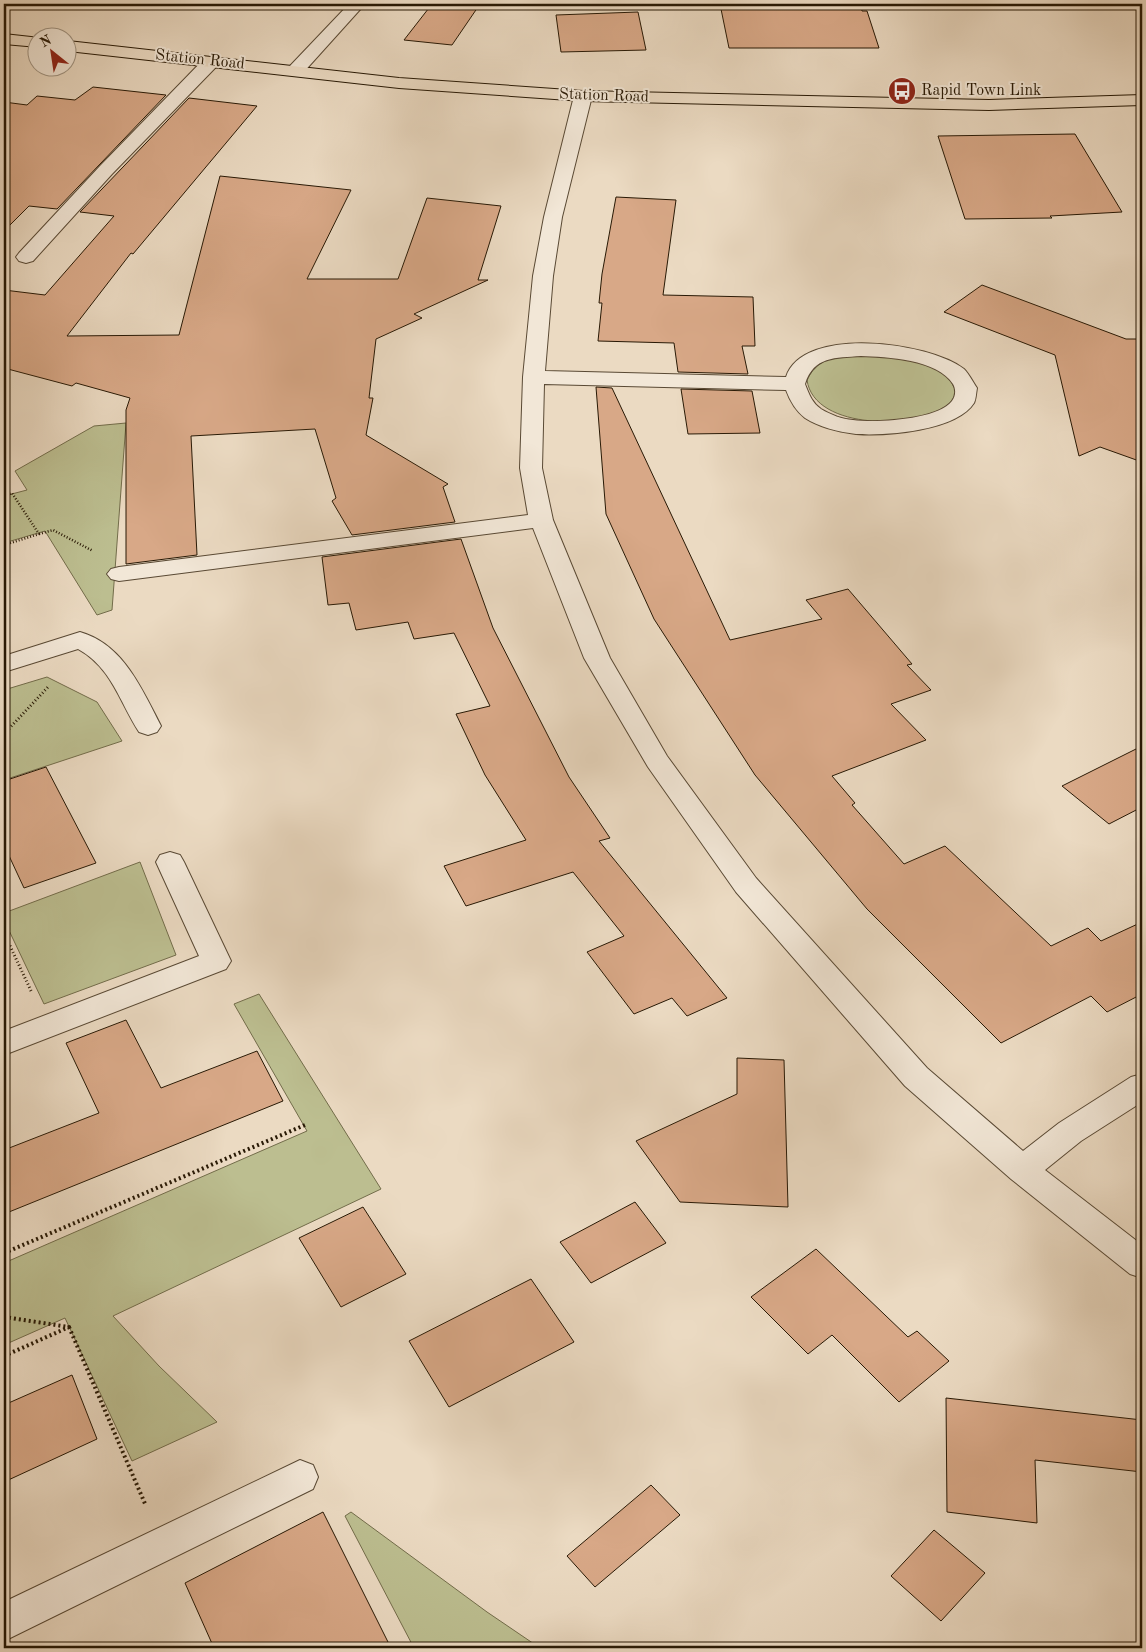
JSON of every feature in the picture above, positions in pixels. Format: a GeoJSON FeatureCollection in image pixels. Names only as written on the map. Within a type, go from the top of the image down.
{"type":"FeatureCollection","features":[{"type":"Feature","properties":{"kind":"main road"},"geometry":{"type":"LineString","coordinates":[[4,39],[28,41]]}},
{"type":"Feature","properties":{"kind":"main road","name":"Station Road"},"geometry":{"type":"LineString","coordinates":[[78,47],[399,83],[583,96],[989,105],[1142,100]]}},
{"type":"Feature","properties":{"kind":"street"},"geometry":{"type":"LineString","coordinates":[[46,4],[100,4]]}},
{"type":"Feature","properties":{"kind":"street"},"geometry":{"type":"LineString","coordinates":[[296,71],[357,4]]}},
{"type":"Feature","properties":{"kind":"street"},"geometry":{"type":"LineString","coordinates":[[26,257],[106,170],[211,62]]}},
{"type":"Feature","properties":{"kind":"street"},"geometry":{"type":"LineString","coordinates":[[583,96],[553,217],[546,260],[534,377],[531,468],[541,520],[597,658],[657,761],[746,885],[916,1077],[1022,1170],[1142,1264]]}},
{"type":"Feature","properties":{"kind":"street"},"geometry":{"type":"LineString","coordinates":[[851,349],[886,350],[917,356],[940,364],[959,376],[966,388],[965,398],[956,409],[943,416],[915,424],[888,427],[854,427],[830,421],[810,410],[800,400],[794,384],[801,366],[812,358],[833,351],[851,349]]}},
{"type":"Feature","properties":{"kind":"street"},"geometry":{"type":"LineString","coordinates":[[534,377],[794,384]]}},
{"type":"Feature","properties":{"kind":"street"},"geometry":{"type":"LineString","coordinates":[[119,574],[541,520]]}},
{"type":"Feature","properties":{"kind":"street"},"geometry":{"type":"LineString","coordinates":[[4,664],[80,640],[102,652],[126,682],[148,726]]}},
{"type":"Feature","properties":{"kind":"street"},"geometry":{"type":"LineString","coordinates":[[4,1043],[216,961],[170,862]]}},
{"type":"Feature","properties":{"kind":"street"},"geometry":{"type":"LineString","coordinates":[[1022,1170],[1070,1132],[1142,1086]]}},
{"type":"Feature","properties":{"kind":"street"},"geometry":{"type":"LineString","coordinates":[[4,1622],[300,1477]]}},
{"type":"Feature","properties":{"kind":"path"},"geometry":{"type":"LineString","coordinates":[[4,496],[12,493],[39,534]]}},
{"type":"Feature","properties":{"kind":"path"},"geometry":{"type":"LineString","coordinates":[[4,545],[53,530],[113,562],[119,574]]}},
{"type":"Feature","properties":{"kind":"path"},"geometry":{"type":"LineString","coordinates":[[4,734],[52,684]]}},
{"type":"Feature","properties":{"kind":"path"},"geometry":{"type":"LineString","coordinates":[[4,933],[47,1026]]}},
{"type":"Feature","properties":{"kind":"path"},"geometry":{"type":"LineString","coordinates":[[4,1253],[305,1126]]}},
{"type":"Feature","properties":{"kind":"path"},"geometry":{"type":"LineString","coordinates":[[4,1317],[69,1327]]}},
{"type":"Feature","properties":{"kind":"path"},"geometry":{"type":"LineString","coordinates":[[4,1356],[69,1327]]}},
{"type":"Feature","properties":{"kind":"path"},"geometry":{"type":"LineString","coordinates":[[69,1327],[163,1544]]}},
{"type":"Feature","properties":{"kind":"green space"},"geometry":{"type":"Polygon","coordinates":[[[882,354],[926,364],[945,375],[952,383],[956,393],[951,402],[936,412],[916,418],[870,421],[847,417],[828,409],[814,397],[807,380],[813,370],[821,363],[839,356],[882,354]]]}},
{"type":"Feature","properties":{"kind":"green space"},"geometry":{"type":"Polygon","coordinates":[[[126,423],[112,610],[97,615],[45,531],[4,543],[4,496],[27,490],[15,471],[94,426],[126,423]]]}},
{"type":"Feature","properties":{"kind":"green space"},"geometry":{"type":"Polygon","coordinates":[[[47,677],[97,702],[122,741],[4,780],[4,690],[47,677]]]}},
{"type":"Feature","properties":{"kind":"green space"},"geometry":{"type":"Polygon","coordinates":[[[140,862],[176,955],[44,1004],[4,920],[4,913],[140,862]]]}},
{"type":"Feature","properties":{"kind":"green space"},"geometry":{"type":"Polygon","coordinates":[[[259,994],[381,1189],[113,1316],[159,1366],[217,1422],[132,1461],[65,1318],[4,1345],[4,1263],[307,1131],[234,1004],[259,994]]]}},
{"type":"Feature","properties":{"kind":"green space"},"geometry":{"type":"Polygon","coordinates":[[[351,1512],[487,1612],[540,1648],[414,1648],[345,1516],[351,1512]]]}},
{"type":"Feature","properties":{"kind":"building"},"geometry":{"type":"Polygon","coordinates":[[[432,4],[480,4],[452,45],[404,40],[432,4]]]}},
{"type":"Feature","properties":{"kind":"building"},"geometry":{"type":"Polygon","coordinates":[[[861,7],[862,11],[867,11],[879,48],[729,48],[721,9],[861,7]]]}},
{"type":"Feature","properties":{"kind":"building"},"geometry":{"type":"Polygon","coordinates":[[[638,12],[646,50],[561,52],[556,15],[638,12]]]}},
{"type":"Feature","properties":{"kind":"building"},"geometry":{"type":"Polygon","coordinates":[[[93,87],[166,95],[57,209],[29,206],[4,231],[4,102],[27,105],[37,96],[75,100],[93,87]]]}},
{"type":"Feature","properties":{"kind":"building"},"geometry":{"type":"Polygon","coordinates":[[[189,98],[257,106],[133,254],[131,253],[67,336],[179,335],[220,176],[351,190],[307,279],[398,279],[427,198],[501,206],[478,280],[488,280],[414,314],[422,318],[376,339],[369,398],[373,398],[366,435],[448,484],[443,487],[455,522],[352,535],[332,501],[336,498],[315,429],[191,436],[197,555],[126,564],[126,410],[130,398],[76,383],[72,386],[4,368],[4,290],[45,295],[114,216],[80,212],[189,98]]]}},
{"type":"Feature","properties":{"kind":"building"},"geometry":{"type":"Polygon","coordinates":[[[1075,134],[1122,212],[1050,216],[1052,218],[965,219],[938,136],[1075,134]]]}},
{"type":"Feature","properties":{"kind":"building"},"geometry":{"type":"Polygon","coordinates":[[[616,197],[676,200],[663,295],[753,297],[755,346],[742,346],[748,374],[678,372],[674,343],[598,341],[602,303],[599,303],[602,274],[616,197]]]}},
{"type":"Feature","properties":{"kind":"building"},"geometry":{"type":"Polygon","coordinates":[[[982,285],[1126,339],[1142,339],[1142,462],[1100,447],[1079,456],[1055,355],[944,312],[982,285]]]}},
{"type":"Feature","properties":{"kind":"building"},"geometry":{"type":"Polygon","coordinates":[[[596,387],[612,388],[730,640],[822,619],[806,600],[848,589],[912,664],[907,665],[931,690],[891,704],[926,740],[832,776],[855,803],[852,805],[904,864],[945,846],[1051,946],[1088,928],[1101,941],[1142,922],[1142,994],[1107,1012],[1091,996],[1001,1043],[867,909],[755,775],[654,619],[606,514],[596,387]]]}},
{"type":"Feature","properties":{"kind":"building"},"geometry":{"type":"Polygon","coordinates":[[[681,389],[752,391],[760,433],[688,434],[681,389]]]}},
{"type":"Feature","properties":{"kind":"building"},"geometry":{"type":"Polygon","coordinates":[[[461,539],[493,628],[569,777],[610,838],[599,841],[727,998],[687,1016],[672,998],[634,1014],[587,952],[624,936],[573,872],[466,906],[444,866],[526,840],[485,775],[456,714],[490,706],[454,633],[414,639],[408,622],[356,630],[349,603],[328,605],[322,557],[461,539]]]}},
{"type":"Feature","properties":{"kind":"building"},"geometry":{"type":"Polygon","coordinates":[[[1142,746],[1142,807],[1109,824],[1062,786],[1142,746]]]}},
{"type":"Feature","properties":{"kind":"building"},"geometry":{"type":"Polygon","coordinates":[[[46,767],[96,863],[24,888],[4,845],[4,781],[46,767]]]}},
{"type":"Feature","properties":{"kind":"building"},"geometry":{"type":"Polygon","coordinates":[[[126,1020],[161,1088],[257,1051],[283,1101],[4,1214],[4,1150],[99,1113],[66,1043],[126,1020]]]}},
{"type":"Feature","properties":{"kind":"building"},"geometry":{"type":"Polygon","coordinates":[[[737,1058],[784,1060],[788,1207],[680,1202],[636,1141],[737,1094],[737,1058]]]}},
{"type":"Feature","properties":{"kind":"building"},"geometry":{"type":"Polygon","coordinates":[[[635,1202],[666,1243],[591,1283],[560,1242],[635,1202]]]}},
{"type":"Feature","properties":{"kind":"building"},"geometry":{"type":"Polygon","coordinates":[[[363,1207],[406,1274],[341,1307],[299,1238],[363,1207]]]}},
{"type":"Feature","properties":{"kind":"building"},"geometry":{"type":"Polygon","coordinates":[[[816,1249],[908,1337],[917,1331],[949,1361],[899,1402],[832,1335],[808,1354],[751,1297],[816,1249]]]}},
{"type":"Feature","properties":{"kind":"building"},"geometry":{"type":"Polygon","coordinates":[[[531,1279],[574,1342],[449,1407],[409,1341],[531,1279]]]}},
{"type":"Feature","properties":{"kind":"building"},"geometry":{"type":"Polygon","coordinates":[[[72,1375],[97,1439],[4,1482],[4,1405],[72,1375]]]}},
{"type":"Feature","properties":{"kind":"building"},"geometry":{"type":"Polygon","coordinates":[[[946,1398],[1142,1420],[1142,1472],[1035,1460],[1037,1523],[947,1512],[946,1398]]]}},
{"type":"Feature","properties":{"kind":"building"},"geometry":{"type":"Polygon","coordinates":[[[651,1485],[680,1515],[595,1587],[567,1556],[651,1485]]]}},
{"type":"Feature","properties":{"kind":"building"},"geometry":{"type":"Polygon","coordinates":[[[323,1512],[391,1648],[214,1648],[185,1583],[323,1512]]]}},
{"type":"Feature","properties":{"kind":"building"},"geometry":{"type":"Polygon","coordinates":[[[934,1530],[985,1573],[941,1621],[891,1576],[934,1530]]]}},
{"type":"Feature","properties":{"kind":"place","name":"Rapid Town Link"},"geometry":{"type":"Point","coordinates":[902,91]}}]}
